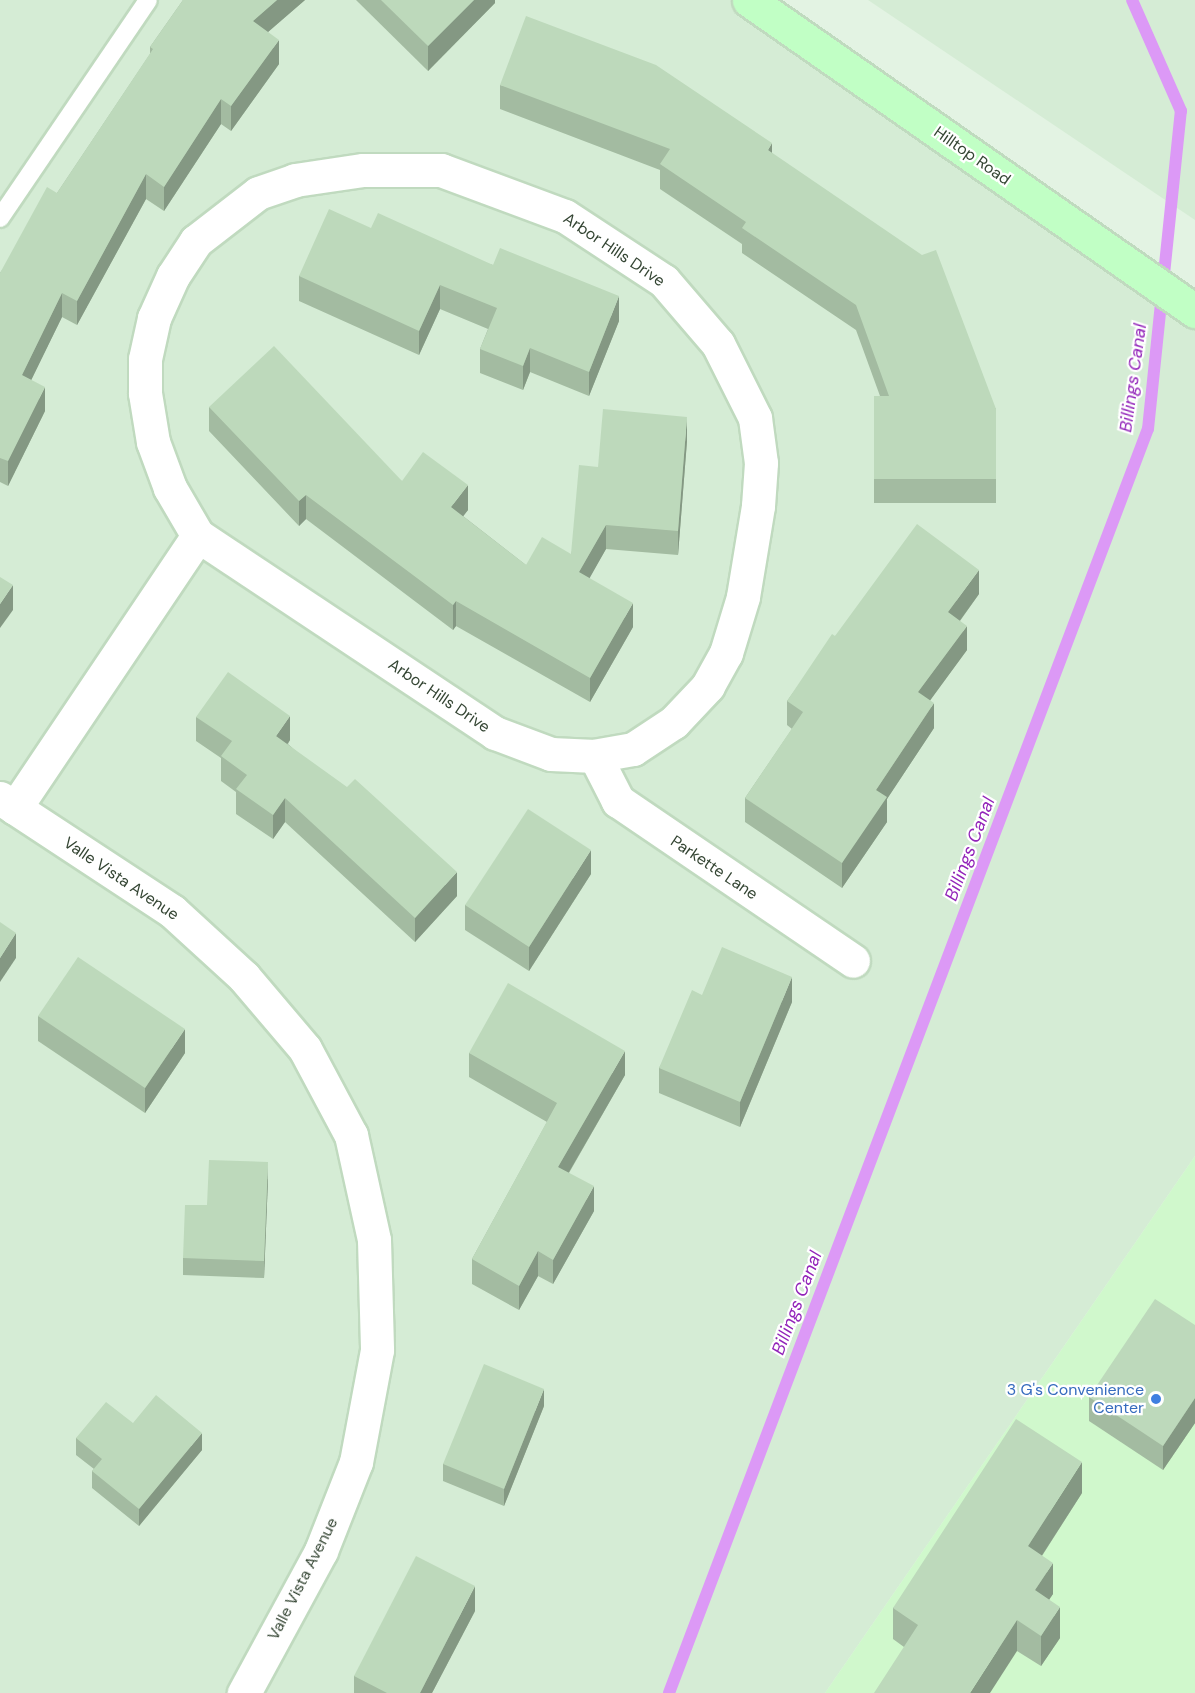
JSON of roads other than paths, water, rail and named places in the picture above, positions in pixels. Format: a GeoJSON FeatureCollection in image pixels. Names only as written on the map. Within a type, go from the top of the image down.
{"type":"FeatureCollection","features":[{"type":"Feature","properties":{"kind":"main road","name":"Hilltop Road"},"geometry":{"type":"LineString","coordinates":[[749,0],[1191,309]]}},
{"type":"Feature","properties":{"kind":"street","name":"Arbor Hills Drive"},"geometry":{"type":"LineString","coordinates":[[363,170],[441,170],[565,216],[664,281],[718,344],[755,418],[761,463],[758,506],[743,597],[726,653],[708,686],[674,722],[633,749],[595,756],[551,754],[495,734],[198,536],[170,488],[153,442],[145,393],[145,359],[154,318],[173,276],[196,241],[258,193],[295,180],[363,170]]}},
{"type":"Feature","properties":{"kind":"street"},"geometry":{"type":"LineString","coordinates":[[7,803],[198,536]]}},
{"type":"Feature","properties":{"kind":"street","name":"Parkette Lane"},"geometry":{"type":"LineString","coordinates":[[595,756],[618,801],[853,961]]}},
{"type":"Feature","properties":{"kind":"street","name":"Valle Vista Avenue"},"geometry":{"type":"LineString","coordinates":[[7,803],[172,911],[244,978],[305,1048],[351,1135],[374,1240],[377,1350],[356,1462],[321,1551],[244,1693]]}},
{"type":"Feature","properties":{"kind":"lane"},"geometry":{"type":"LineString","coordinates":[[0,218],[148,0]]}},
{"type":"Feature","properties":{"kind":"waterway","name":"Billings Canal"},"geometry":{"type":"LineString","coordinates":[[669,1693],[1148,429],[1181,111],[1132,0]]}},
{"type":"Feature","properties":{"kind":"place","name":"3 G's Convenience Center"},"geometry":{"type":"Point","coordinates":[1156,1399]}}]}
